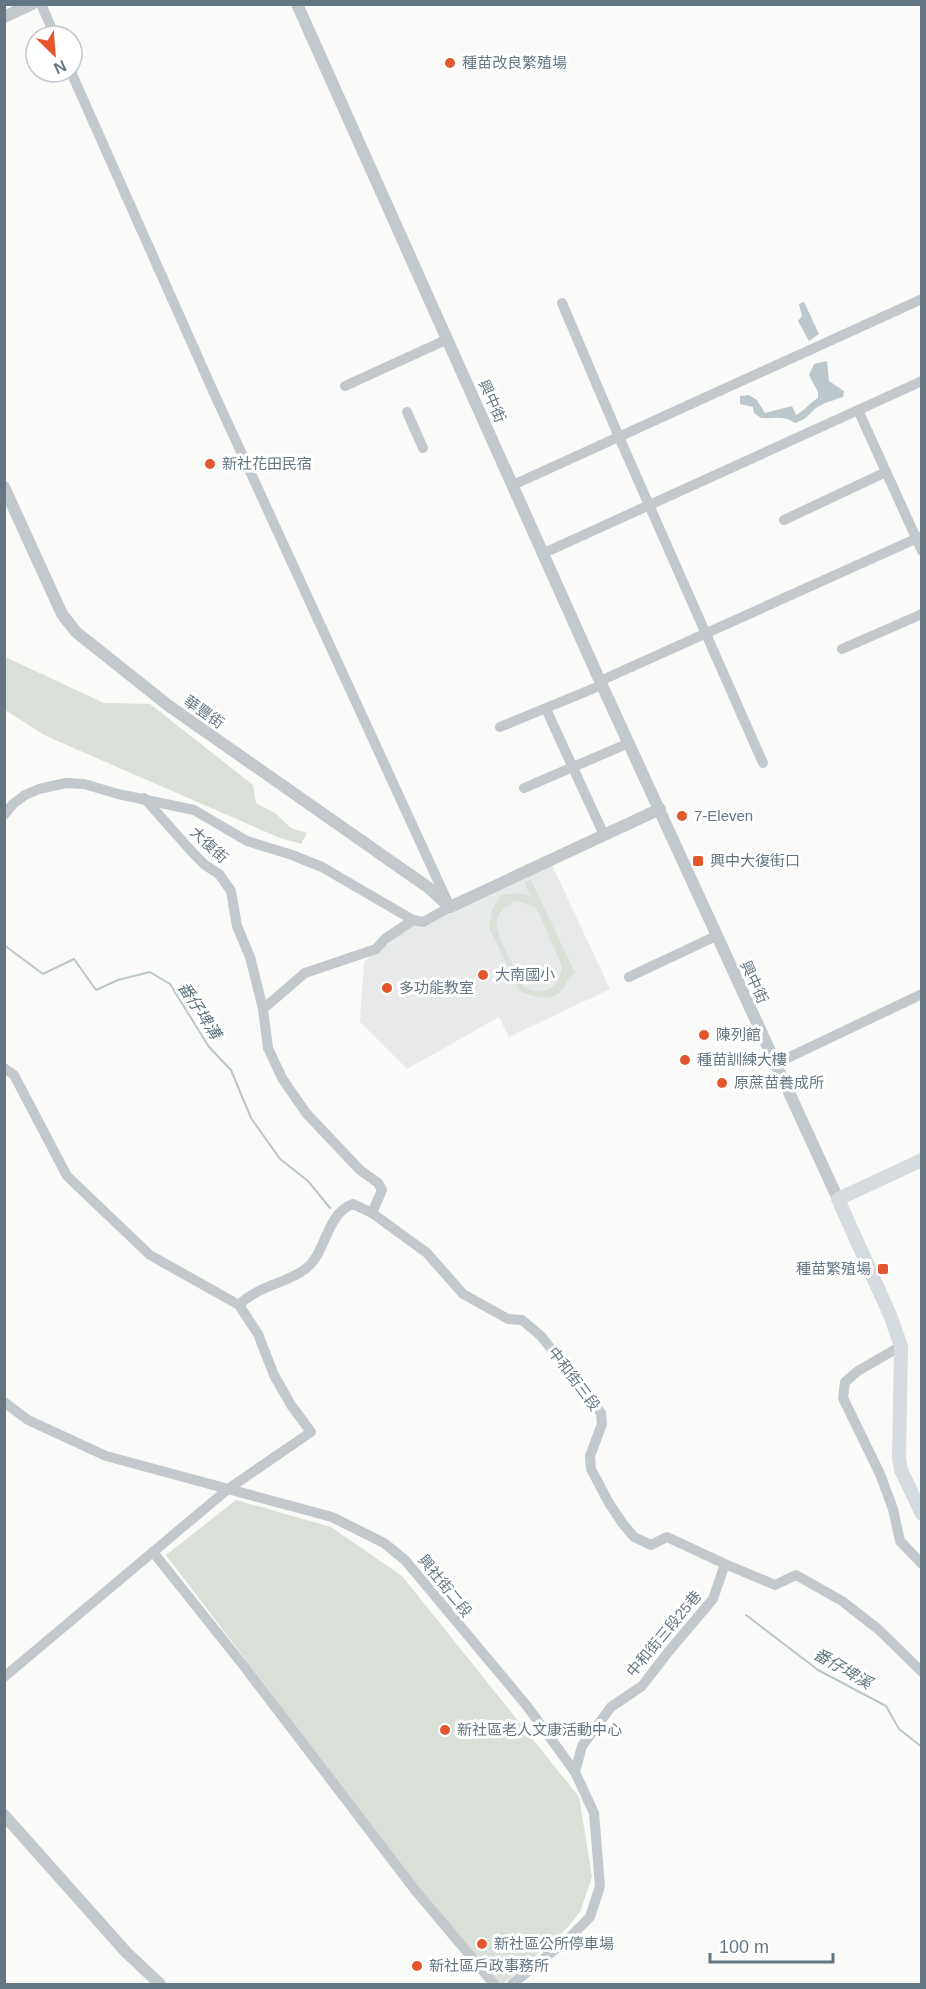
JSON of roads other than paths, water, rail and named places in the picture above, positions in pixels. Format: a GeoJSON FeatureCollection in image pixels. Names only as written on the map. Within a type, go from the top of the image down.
{"type":"FeatureCollection","features":[{"type":"Feature","properties":{"kind":"main road"},"geometry":{"type":"LineString","coordinates":[[921,1160],[838,1198],[890,1315],[901,1346],[899,1458],[901,1470],[921,1514]]}},
{"type":"Feature","properties":{"kind":"street"},"geometry":{"type":"LineString","coordinates":[[4,17],[32,4]]}},
{"type":"Feature","properties":{"kind":"street"},"geometry":{"type":"LineString","coordinates":[[41,4],[50,24]]}},
{"type":"Feature","properties":{"kind":"street","name":"興中街"},"geometry":{"type":"LineString","coordinates":[[297,4],[601,683],[838,1198]]}},
{"type":"Feature","properties":{"kind":"street"},"geometry":{"type":"LineString","coordinates":[[76,84],[213,391],[450,908]]}},
{"type":"Feature","properties":{"kind":"street"},"geometry":{"type":"LineString","coordinates":[[513,485],[921,299]]}},
{"type":"Feature","properties":{"kind":"street"},"geometry":{"type":"LineString","coordinates":[[562,303],[763,763]]}},
{"type":"Feature","properties":{"kind":"street"},"geometry":{"type":"LineString","coordinates":[[345,386],[448,339]]}},
{"type":"Feature","properties":{"kind":"street"},"geometry":{"type":"LineString","coordinates":[[544,554],[921,381]]}},
{"type":"Feature","properties":{"kind":"street"},"geometry":{"type":"LineString","coordinates":[[858,410],[919,537],[921,551]]}},
{"type":"Feature","properties":{"kind":"street"},"geometry":{"type":"LineString","coordinates":[[407,412],[423,448]]}},
{"type":"Feature","properties":{"kind":"street"},"geometry":{"type":"LineString","coordinates":[[784,520],[886,472]]}},
{"type":"Feature","properties":{"kind":"street","name":"華豐街"},"geometry":{"type":"LineString","coordinates":[[4,487],[62,614],[76,632],[169,705],[429,888],[450,908]]}},
{"type":"Feature","properties":{"kind":"street"},"geometry":{"type":"LineString","coordinates":[[500,728],[919,537]]}},
{"type":"Feature","properties":{"kind":"street"},"geometry":{"type":"LineString","coordinates":[[842,649],[921,614]]}},
{"type":"Feature","properties":{"kind":"street"},"geometry":{"type":"LineString","coordinates":[[546,708],[604,835]]}},
{"type":"Feature","properties":{"kind":"street"},"geometry":{"type":"LineString","coordinates":[[524,788],[629,743]]}},
{"type":"Feature","properties":{"kind":"street"},"geometry":{"type":"LineString","coordinates":[[4,815],[25,795],[39,789],[66,783],[84,784],[118,794],[144,798]]}},
{"type":"Feature","properties":{"kind":"street","name":"大復街"},"geometry":{"type":"LineString","coordinates":[[144,798],[194,810],[247,841],[322,867],[413,920]]}},
{"type":"Feature","properties":{"kind":"street","name":"大復街"},"geometry":{"type":"LineString","coordinates":[[144,798],[193,853],[219,874],[231,891],[237,926],[250,957],[263,1010],[268,1047],[282,1078],[306,1113],[330,1141],[360,1170],[378,1183],[382,1190],[372,1213]]}},
{"type":"Feature","properties":{"kind":"street"},"geometry":{"type":"LineString","coordinates":[[263,1010],[304,973],[376,950],[385,939],[413,920],[423,922],[660,809]]}},
{"type":"Feature","properties":{"kind":"street"},"geometry":{"type":"LineString","coordinates":[[629,976],[716,936]]}},
{"type":"Feature","properties":{"kind":"street"},"geometry":{"type":"LineString","coordinates":[[776,1064],[921,994]]}},
{"type":"Feature","properties":{"kind":"street"},"geometry":{"type":"LineString","coordinates":[[4,1068],[14,1075],[66,1176],[150,1255],[239,1305],[258,1334],[274,1375],[291,1405],[311,1432],[228,1489],[4,1677]]}},
{"type":"Feature","properties":{"kind":"street"},"geometry":{"type":"LineString","coordinates":[[239,1305],[246,1297],[297,1275],[314,1262],[338,1214],[344,1207],[353,1204],[372,1213]]}},
{"type":"Feature","properties":{"kind":"street","name":"中和街三段"},"geometry":{"type":"LineString","coordinates":[[372,1213],[428,1253],[463,1294],[508,1319],[522,1320],[542,1336],[601,1413],[603,1424],[590,1456],[591,1469],[609,1503],[634,1537],[651,1545],[667,1537],[775,1585],[796,1575],[842,1601],[878,1629],[921,1672]]}},
{"type":"Feature","properties":{"kind":"street"},"geometry":{"type":"LineString","coordinates":[[901,1346],[858,1371],[845,1382],[843,1398],[880,1474],[893,1509],[900,1541],[921,1564]]}},
{"type":"Feature","properties":{"kind":"street","name":"興社街二段"},"geometry":{"type":"LineString","coordinates":[[4,1402],[28,1420],[106,1456],[332,1517],[384,1543],[405,1560],[527,1706],[576,1772],[594,1813],[600,1886],[590,1917],[568,1940],[512,1984]]}},
{"type":"Feature","properties":{"kind":"street"},"geometry":{"type":"LineString","coordinates":[[153,1552],[243,1665],[415,1890],[494,1984]]}},
{"type":"Feature","properties":{"kind":"street","name":"中和街三段25巷"},"geometry":{"type":"LineString","coordinates":[[576,1772],[582,1746],[610,1707],[642,1686],[713,1599],[724,1564]]}},
{"type":"Feature","properties":{"kind":"street"},"geometry":{"type":"LineString","coordinates":[[4,1815],[126,1952],[160,1984]]}},
{"type":"Feature","properties":{"kind":"waterway","name":"番仔埤溝"},"geometry":{"type":"LineString","coordinates":[[4,945],[43,974],[74,959],[96,990],[118,980],[150,972],[170,984],[209,1047],[231,1070],[251,1118],[280,1159],[308,1181],[330,1208]]}},
{"type":"Feature","properties":{"kind":"waterway","name":"番仔埤溪"},"geometry":{"type":"LineString","coordinates":[[746,1615],[818,1670],[886,1706],[899,1729],[922,1747]]}},
{"type":"Feature","properties":{"kind":"place","name":"種苗改良繁殖場"},"geometry":{"type":"Point","coordinates":[450,63]}},
{"type":"Feature","properties":{"kind":"place","name":"新社花田民宿"},"geometry":{"type":"Point","coordinates":[210,464]}},
{"type":"Feature","properties":{"kind":"place","name":"7-Eleven"},"geometry":{"type":"Point","coordinates":[682,816]}},
{"type":"Feature","properties":{"kind":"place","name":"興中大復街口"},"geometry":{"type":"Point","coordinates":[698,861]}},
{"type":"Feature","properties":{"kind":"place","name":"大南國小"},"geometry":{"type":"Point","coordinates":[483,975]}},
{"type":"Feature","properties":{"kind":"place","name":"多功能教室"},"geometry":{"type":"Point","coordinates":[387,988]}},
{"type":"Feature","properties":{"kind":"place","name":"陳列館"},"geometry":{"type":"Point","coordinates":[704,1035]}},
{"type":"Feature","properties":{"kind":"place","name":"種苗訓練大樓"},"geometry":{"type":"Point","coordinates":[685,1060]}},
{"type":"Feature","properties":{"kind":"place","name":"原蔗苗養成所"},"geometry":{"type":"Point","coordinates":[722,1083]}},
{"type":"Feature","properties":{"kind":"place","name":"種苗繁殖場"},"geometry":{"type":"Point","coordinates":[883,1269]}},
{"type":"Feature","properties":{"kind":"place","name":"新社區老人文康活動中心"},"geometry":{"type":"Point","coordinates":[445,1730]}},
{"type":"Feature","properties":{"kind":"place","name":"新社區公所停車場"},"geometry":{"type":"Point","coordinates":[482,1944]}},
{"type":"Feature","properties":{"kind":"place","name":"新社區戶政事務所"},"geometry":{"type":"Point","coordinates":[417,1966]}}]}
